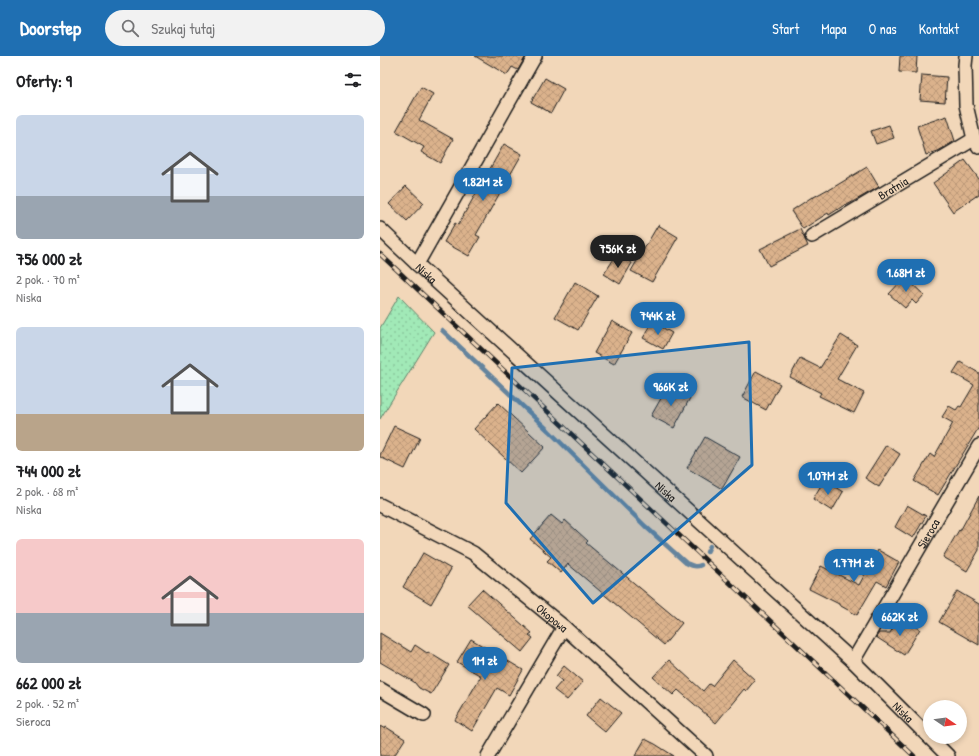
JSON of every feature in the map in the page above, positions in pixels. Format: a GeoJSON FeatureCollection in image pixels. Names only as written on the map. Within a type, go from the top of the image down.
{"type":"FeatureCollection","features":[{"type":"Feature","properties":{"kind":"street"},"geometry":{"type":"LineString","coordinates":[[417,264],[535,56]]}},
{"type":"Feature","properties":{"kind":"street","name":"Bratnia"},"geometry":{"type":"LineString","coordinates":[[812,236],[976,143],[966,105],[966,56]]}},
{"type":"Feature","properties":{"kind":"street","name":"Niska"},"geometry":{"type":"LineString","coordinates":[[380,229],[853,661],[948,756]]}},
{"type":"Feature","properties":{"kind":"street","name":"Sieroca"},"geometry":{"type":"LineString","coordinates":[[853,661],[979,446]]}},
{"type":"Feature","properties":{"kind":"street","name":"Okopowa"},"geometry":{"type":"LineString","coordinates":[[380,505],[473,553],[564,627],[699,753]]}},
{"type":"Feature","properties":{"kind":"street"},"geometry":{"type":"LineString","coordinates":[[488,756],[564,627]]}},
{"type":"Feature","properties":{"kind":"street"},"geometry":{"type":"LineString","coordinates":[[380,689],[424,715]]}},
{"type":"Feature","properties":{"kind":"highlighted area"},"geometry":{"type":"Polygon","coordinates":[[[749,342],[752,465],[593,603],[506,503],[512,368],[749,342]]]}},
{"type":"Feature","properties":{"kind":"green space"},"geometry":{"type":"Polygon","coordinates":[[[399,296],[434,332],[380,419],[380,328],[399,296]]]}},
{"type":"Feature","properties":{"kind":"building"},"geometry":{"type":"Polygon","coordinates":[[[475,56],[526,56],[518,70],[512,67],[507,75],[475,56]]]}},
{"type":"Feature","properties":{"kind":"building"},"geometry":{"type":"Polygon","coordinates":[[[900,56],[917,56],[916,73],[899,72],[900,56]]]}},
{"type":"Feature","properties":{"kind":"building"},"geometry":{"type":"Polygon","coordinates":[[[922,75],[947,77],[945,102],[920,100],[922,75]]]}},
{"type":"Feature","properties":{"kind":"building"},"geometry":{"type":"Polygon","coordinates":[[[545,78],[564,89],[551,113],[531,102],[545,78]]]}},
{"type":"Feature","properties":{"kind":"building"},"geometry":{"type":"Polygon","coordinates":[[[421,87],[433,94],[419,120],[453,139],[440,163],[421,152],[424,147],[396,131],[421,87]]]}},
{"type":"Feature","properties":{"kind":"building"},"geometry":{"type":"Polygon","coordinates":[[[947,116],[955,141],[938,151],[926,155],[917,126],[947,116]]]}},
{"type":"Feature","properties":{"kind":"building"},"geometry":{"type":"Polygon","coordinates":[[[889,125],[894,138],[876,144],[871,131],[889,125]]]}},
{"type":"Feature","properties":{"kind":"building"},"geometry":{"type":"Polygon","coordinates":[[[504,144],[522,154],[476,235],[480,237],[469,256],[444,242],[455,223],[458,225],[504,144]]]}},
{"type":"Feature","properties":{"kind":"building"},"geometry":{"type":"Polygon","coordinates":[[[965,160],[979,179],[979,194],[953,212],[933,183],[965,160]]]}},
{"type":"Feature","properties":{"kind":"building"},"geometry":{"type":"Polygon","coordinates":[[[867,167],[879,187],[847,205],[846,204],[829,215],[828,213],[803,229],[791,211],[812,197],[828,189],[829,190],[867,167]]]}},
{"type":"Feature","properties":{"kind":"building"},"geometry":{"type":"Polygon","coordinates":[[[406,186],[424,203],[407,221],[389,204],[406,186]]]}},
{"type":"Feature","properties":{"kind":"building"},"geometry":{"type":"Polygon","coordinates":[[[658,225],[678,237],[652,282],[631,271],[658,225]]]}},
{"type":"Feature","properties":{"kind":"building"},"geometry":{"type":"Polygon","coordinates":[[[800,229],[808,246],[769,266],[760,249],[800,229]]]}},
{"type":"Feature","properties":{"kind":"building"},"geometry":{"type":"Polygon","coordinates":[[[617,254],[632,263],[620,284],[604,274],[617,254]]]}},
{"type":"Feature","properties":{"kind":"building"},"geometry":{"type":"Polygon","coordinates":[[[905,277],[924,295],[916,304],[912,300],[905,308],[889,294],[905,277]]]}},
{"type":"Feature","properties":{"kind":"building"},"geometry":{"type":"Polygon","coordinates":[[[575,282],[598,296],[578,330],[555,317],[575,282]]]}},
{"type":"Feature","properties":{"kind":"building"},"geometry":{"type":"Polygon","coordinates":[[[612,321],[632,333],[614,364],[594,353],[612,321]]]}},
{"type":"Feature","properties":{"kind":"building"},"geometry":{"type":"Polygon","coordinates":[[[653,322],[672,333],[663,349],[643,338],[653,322]]]}},
{"type":"Feature","properties":{"kind":"building"},"geometry":{"type":"Polygon","coordinates":[[[841,335],[857,345],[837,379],[864,393],[854,413],[819,396],[821,393],[790,377],[800,358],[820,368],[841,335]]]}},
{"type":"Feature","properties":{"kind":"building"},"geometry":{"type":"Polygon","coordinates":[[[960,362],[979,373],[979,427],[938,495],[914,481],[930,454],[934,457],[953,423],[942,417],[949,406],[956,410],[959,406],[961,407],[974,385],[953,373],[960,362]]]}},
{"type":"Feature","properties":{"kind":"building"},"geometry":{"type":"Polygon","coordinates":[[[756,371],[780,384],[766,410],[742,397],[756,371]]]}},
{"type":"Feature","properties":{"kind":"building"},"geometry":{"type":"Polygon","coordinates":[[[668,386],[690,398],[674,428],[651,416],[668,386]]]}},
{"type":"Feature","properties":{"kind":"building"},"geometry":{"type":"Polygon","coordinates":[[[498,403],[545,447],[521,473],[474,429],[498,403]]]}},
{"type":"Feature","properties":{"kind":"building"},"geometry":{"type":"Polygon","coordinates":[[[394,426],[420,438],[405,469],[380,457],[394,426]]]}},
{"type":"Feature","properties":{"kind":"building"},"geometry":{"type":"Polygon","coordinates":[[[705,437],[740,457],[722,489],[687,468],[705,437]]]}},
{"type":"Feature","properties":{"kind":"building"},"geometry":{"type":"Polygon","coordinates":[[[886,445],[900,454],[879,487],[865,478],[886,445]]]}},
{"type":"Feature","properties":{"kind":"building"},"geometry":{"type":"Polygon","coordinates":[[[824,480],[843,492],[832,511],[813,499],[824,480]]]}},
{"type":"Feature","properties":{"kind":"building"},"geometry":{"type":"Polygon","coordinates":[[[979,496],[979,550],[967,571],[943,557],[959,530],[960,531],[979,496]]]}},
{"type":"Feature","properties":{"kind":"building"},"geometry":{"type":"Polygon","coordinates":[[[907,505],[926,516],[913,538],[895,527],[907,505]]]}},
{"type":"Feature","properties":{"kind":"building"},"geometry":{"type":"Polygon","coordinates":[[[551,515],[562,524],[565,520],[588,541],[586,543],[682,623],[664,645],[568,564],[561,573],[547,561],[551,557],[530,539],[551,515]]]}},
{"type":"Feature","properties":{"kind":"building"},"geometry":{"type":"Polygon","coordinates":[[[878,550],[899,562],[886,586],[877,581],[857,615],[809,589],[821,566],[859,585],[878,550]]]}},
{"type":"Feature","properties":{"kind":"building"},"geometry":{"type":"Polygon","coordinates":[[[423,553],[451,569],[431,604],[403,587],[423,553]]]}},
{"type":"Feature","properties":{"kind":"building"},"geometry":{"type":"Polygon","coordinates":[[[482,589],[532,633],[529,635],[533,638],[522,652],[467,605],[482,589]]]}},
{"type":"Feature","properties":{"kind":"building"},"geometry":{"type":"Polygon","coordinates":[[[957,591],[979,604],[979,645],[939,622],[957,591]]]}},
{"type":"Feature","properties":{"kind":"building"},"geometry":{"type":"Polygon","coordinates":[[[897,621],[906,626],[908,622],[920,629],[904,655],[876,637],[879,633],[890,633],[897,621]]]}},
{"type":"Feature","properties":{"kind":"building"},"geometry":{"type":"Polygon","coordinates":[[[380,633],[411,652],[415,645],[449,665],[431,694],[419,688],[414,682],[380,662],[380,633]]]}},
{"type":"Feature","properties":{"kind":"building"},"geometry":{"type":"Polygon","coordinates":[[[471,639],[523,670],[509,695],[497,688],[472,731],[455,720],[481,676],[457,662],[471,639]]]}},
{"type":"Feature","properties":{"kind":"building"},"geometry":{"type":"Polygon","coordinates":[[[669,660],[703,691],[709,684],[712,686],[733,660],[755,680],[746,691],[744,689],[716,723],[678,690],[673,695],[653,677],[669,660]]]}},
{"type":"Feature","properties":{"kind":"building"},"geometry":{"type":"Polygon","coordinates":[[[564,666],[583,682],[567,700],[554,690],[562,681],[556,676],[564,666]]]}},
{"type":"Feature","properties":{"kind":"building"},"geometry":{"type":"Polygon","coordinates":[[[601,697],[621,713],[605,732],[586,716],[601,697]]]}},
{"type":"Feature","properties":{"kind":"building"},"geometry":{"type":"Polygon","coordinates":[[[380,726],[385,729],[386,727],[405,739],[394,756],[380,756],[380,726]]]}},
{"type":"Feature","properties":{"kind":"building"},"geometry":{"type":"Polygon","coordinates":[[[645,739],[655,744],[674,756],[635,756],[645,739]]]}},
{"type":"Feature","properties":{"kind":"waterway"},"geometry":{"type":"LineString","coordinates":[[442,330],[549,431],[645,526],[686,563],[695,566],[701,565]]}},
{"type":"Feature","properties":{"kind":"waterway"},"geometry":{"type":"LineString","coordinates":[[707,552],[710,546]]}},
{"type":"Feature","properties":{"kind":"railway"},"geometry":{"type":"LineString","coordinates":[[380,254],[914,756]]}}]}
